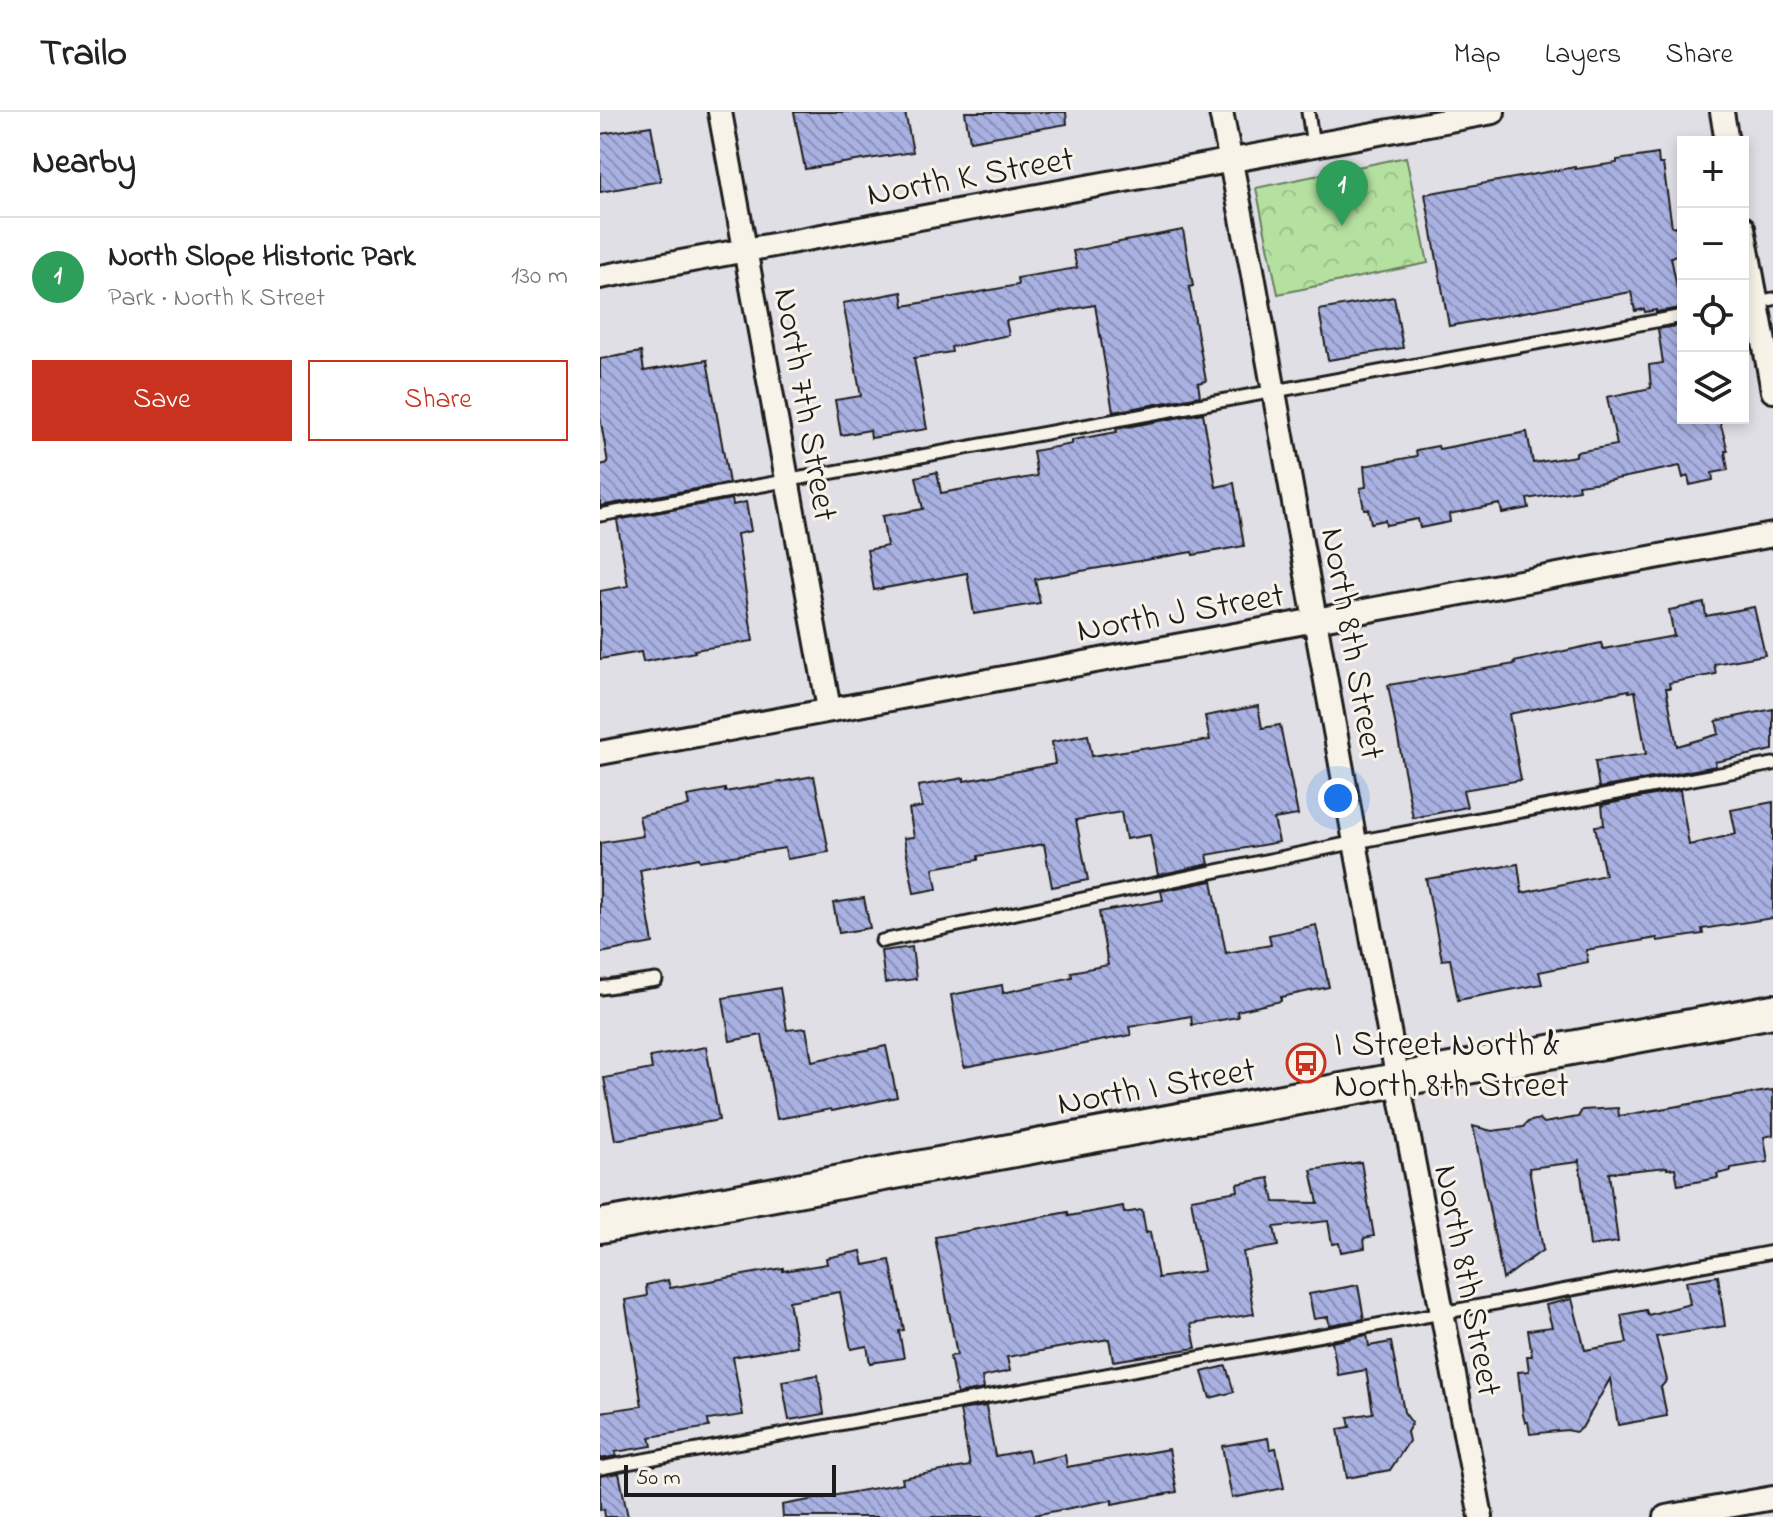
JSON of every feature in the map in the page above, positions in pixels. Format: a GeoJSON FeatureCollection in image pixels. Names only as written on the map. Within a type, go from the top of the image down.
{"type":"FeatureCollection","features":[{"type":"Feature","properties":{"kind":"main road","name":"North I Street"},"geometry":{"type":"LineString","coordinates":[[600,1226],[1773,1011]]}},
{"type":"Feature","properties":{"kind":"street","name":"North 7th Street"},"geometry":{"type":"LineString","coordinates":[[720,112],[829,709]]}},
{"type":"Feature","properties":{"kind":"street","name":"North 8th Street"},"geometry":{"type":"LineString","coordinates":[[1221,112],[1481,1517]]}},
{"type":"Feature","properties":{"kind":"street","name":"North K Street"},"geometry":{"type":"LineString","coordinates":[[600,277],[1493,112]]}},
{"type":"Feature","properties":{"kind":"street"},"geometry":{"type":"LineString","coordinates":[[1722,112],[1726,136]]}},
{"type":"Feature","properties":{"kind":"street"},"geometry":{"type":"LineString","coordinates":[[1749,258],[1773,391]]}},
{"type":"Feature","properties":{"kind":"street","name":"North J Street"},"geometry":{"type":"LineString","coordinates":[[600,753],[1773,535]]}},
{"type":"Feature","properties":{"kind":"street"},"geometry":{"type":"LineString","coordinates":[[1666,1517],[1773,1498]]}},
{"type":"Feature","properties":{"kind":"lane"},"geometry":{"type":"LineString","coordinates":[[1308,112],[1313,145]]}},
{"type":"Feature","properties":{"kind":"lane"},"geometry":{"type":"LineString","coordinates":[[600,515],[1677,317]]}},
{"type":"Feature","properties":{"kind":"lane"},"geometry":{"type":"LineString","coordinates":[[882,941],[1356,842],[1773,764]]}},
{"type":"Feature","properties":{"kind":"lane"},"geometry":{"type":"LineString","coordinates":[[600,988],[656,980]]}},
{"type":"Feature","properties":{"kind":"lane"},"geometry":{"type":"LineString","coordinates":[[600,1468],[1773,1252]]}},
{"type":"Feature","properties":{"kind":"green space"},"geometry":{"type":"Polygon","coordinates":[[[1406,157],[1428,263],[1278,294],[1256,188],[1406,157]]]}},
{"type":"Feature","properties":{"kind":"building"},"geometry":{"type":"Polygon","coordinates":[[[794,112],[905,112],[913,152],[805,169],[794,112]]]}},
{"type":"Feature","properties":{"kind":"building"},"geometry":{"type":"Polygon","coordinates":[[[965,112],[1066,112],[1067,124],[970,141],[965,112]]]}},
{"type":"Feature","properties":{"kind":"building"},"geometry":{"type":"Polygon","coordinates":[[[651,126],[661,181],[600,192],[600,134],[651,126]]]}},
{"type":"Feature","properties":{"kind":"building"},"geometry":{"type":"Polygon","coordinates":[[[1658,154],[1659,164],[1663,164],[1672,227],[1676,226],[1677,233],[1677,254],[1671,257],[1677,288],[1677,309],[1635,311],[1631,292],[1449,326],[1425,194],[1575,167],[1617,163],[1617,160],[1658,154]]]}},
{"type":"Feature","properties":{"kind":"building"},"geometry":{"type":"Polygon","coordinates":[[[1183,230],[1193,286],[1189,287],[1206,381],[1198,383],[1200,396],[1113,412],[1095,305],[1006,321],[1009,335],[951,347],[952,352],[914,358],[927,429],[871,438],[870,430],[841,435],[835,400],[861,396],[843,303],[902,292],[904,306],[1018,285],[1017,278],[1077,268],[1073,251],[1183,230]]]}},
{"type":"Feature","properties":{"kind":"building"},"geometry":{"type":"Polygon","coordinates":[[[1394,297],[1403,348],[1328,360],[1319,310],[1394,297]]]}},
{"type":"Feature","properties":{"kind":"building"},"geometry":{"type":"Polygon","coordinates":[[[1677,326],[1677,424],[1721,424],[1728,451],[1725,451],[1728,470],[1712,473],[1713,480],[1690,485],[1688,476],[1683,478],[1680,466],[1578,485],[1579,490],[1527,499],[1529,508],[1502,513],[1500,504],[1449,514],[1450,522],[1420,528],[1418,519],[1386,525],[1385,520],[1371,523],[1368,509],[1364,509],[1360,488],[1366,487],[1364,466],[1417,456],[1416,450],[1438,446],[1439,449],[1527,432],[1533,463],[1617,445],[1607,397],[1651,388],[1649,365],[1663,363],[1658,329],[1677,326]]]}},
{"type":"Feature","properties":{"kind":"building"},"geometry":{"type":"Polygon","coordinates":[[[641,352],[644,371],[707,360],[729,483],[600,506],[600,465],[608,463],[600,417],[600,359],[641,352]]]}},
{"type":"Feature","properties":{"kind":"building"},"geometry":{"type":"Polygon","coordinates":[[[1203,413],[1216,487],[1234,483],[1244,546],[1035,579],[1040,603],[974,614],[967,573],[874,590],[867,550],[887,546],[882,516],[923,509],[916,477],[937,472],[941,493],[1037,476],[1033,451],[1072,444],[1072,440],[1117,432],[1116,429],[1203,413]]]}},
{"type":"Feature","properties":{"kind":"building"},"geometry":{"type":"Polygon","coordinates":[[[732,499],[733,505],[746,502],[751,531],[737,534],[753,641],[643,662],[641,652],[600,659],[600,591],[628,586],[617,520],[732,499]]]}},
{"type":"Feature","properties":{"kind":"building"},"geometry":{"type":"Polygon","coordinates":[[[1704,603],[1706,616],[1754,607],[1765,655],[1714,664],[1716,674],[1669,683],[1670,688],[1666,688],[1677,746],[1719,734],[1716,721],[1773,709],[1773,750],[1715,762],[1716,766],[1599,788],[1595,761],[1646,754],[1635,691],[1629,690],[1509,714],[1521,780],[1463,790],[1467,807],[1413,818],[1388,685],[1515,664],[1601,643],[1603,649],[1674,636],[1669,610],[1704,603]]]}},
{"type":"Feature","properties":{"kind":"building"},"geometry":{"type":"Polygon","coordinates":[[[1258,706],[1262,728],[1280,725],[1298,815],[1274,819],[1279,842],[1207,855],[1209,864],[1158,875],[1150,835],[1126,839],[1121,812],[1076,820],[1088,880],[1052,887],[1044,844],[933,868],[937,889],[914,893],[904,838],[914,837],[909,809],[922,807],[918,786],[1055,764],[1052,742],[1088,735],[1092,756],[1210,740],[1205,716],[1258,706]]]}},
{"type":"Feature","properties":{"kind":"building"},"geometry":{"type":"Polygon","coordinates":[[[814,776],[829,852],[787,859],[785,848],[700,861],[699,858],[640,870],[653,943],[600,953],[600,843],[643,836],[639,816],[689,806],[687,796],[814,776]]]}},
{"type":"Feature","properties":{"kind":"building"},"geometry":{"type":"Polygon","coordinates":[[[1680,790],[1689,845],[1736,834],[1731,810],[1773,802],[1773,918],[1702,929],[1703,934],[1586,950],[1588,962],[1539,972],[1542,984],[1458,1000],[1450,959],[1442,960],[1426,879],[1518,864],[1522,893],[1605,875],[1595,826],[1604,825],[1602,805],[1680,790]]]}},
{"type":"Feature","properties":{"kind":"building"},"geometry":{"type":"Polygon","coordinates":[[[1212,881],[1226,953],[1271,945],[1269,935],[1316,925],[1329,987],[1281,997],[1281,1001],[1237,1011],[1238,1017],[1192,1025],[1191,1016],[1129,1027],[1131,1035],[964,1067],[951,995],[1002,985],[1003,993],[1072,977],[1071,972],[1108,965],[1099,912],[1163,900],[1161,891],[1212,881]]]}},
{"type":"Feature","properties":{"kind":"building"},"geometry":{"type":"Polygon","coordinates":[[[864,898],[870,928],[839,933],[833,903],[864,898]]]}},
{"type":"Feature","properties":{"kind":"building"},"geometry":{"type":"Polygon","coordinates":[[[912,947],[916,979],[885,983],[881,951],[912,947]]]}},
{"type":"Feature","properties":{"kind":"building"},"geometry":{"type":"Polygon","coordinates":[[[780,988],[787,1030],[806,1028],[812,1061],[886,1046],[897,1097],[777,1119],[762,1035],[730,1041],[723,998],[780,988]]]}},
{"type":"Feature","properties":{"kind":"building"},"geometry":{"type":"Polygon","coordinates":[[[706,1047],[719,1120],[615,1140],[604,1078],[652,1069],[650,1057],[706,1047]]]}},
{"type":"Feature","properties":{"kind":"building"},"geometry":{"type":"Polygon","coordinates":[[[1773,1090],[1773,1135],[1764,1137],[1768,1162],[1731,1168],[1731,1171],[1717,1174],[1718,1178],[1678,1185],[1675,1168],[1609,1173],[1618,1242],[1590,1246],[1579,1159],[1578,1162],[1529,1168],[1543,1250],[1503,1279],[1473,1126],[1492,1131],[1523,1127],[1539,1119],[1544,1123],[1578,1117],[1582,1110],[1618,1108],[1619,1116],[1773,1090]]]}},
{"type":"Feature","properties":{"kind":"building"},"geometry":{"type":"Polygon","coordinates":[[[1361,1162],[1374,1236],[1364,1238],[1365,1248],[1341,1252],[1339,1243],[1332,1244],[1328,1221],[1274,1227],[1278,1246],[1243,1252],[1254,1314],[1191,1324],[1196,1348],[1113,1361],[1109,1339],[1007,1357],[1010,1371],[982,1377],[984,1389],[957,1394],[950,1356],[957,1355],[935,1237],[1068,1212],[1069,1216],[1123,1206],[1124,1213],[1142,1210],[1146,1233],[1150,1232],[1158,1278],[1204,1271],[1191,1199],[1238,1191],[1237,1184],[1269,1178],[1274,1202],[1318,1203],[1311,1170],[1361,1162]]]}},
{"type":"Feature","properties":{"kind":"building"},"geometry":{"type":"Polygon","coordinates":[[[861,1251],[864,1265],[890,1260],[904,1330],[899,1331],[904,1358],[870,1363],[867,1346],[851,1349],[840,1292],[789,1301],[797,1346],[733,1357],[743,1415],[708,1420],[709,1427],[650,1437],[652,1446],[615,1452],[616,1456],[600,1459],[600,1412],[642,1406],[625,1300],[647,1296],[646,1285],[668,1280],[670,1288],[783,1268],[783,1271],[827,1264],[826,1258],[861,1251]]]}},
{"type":"Feature","properties":{"kind":"building"},"geometry":{"type":"Polygon","coordinates":[[[1718,1276],[1725,1326],[1656,1337],[1667,1380],[1661,1387],[1667,1416],[1618,1425],[1610,1379],[1582,1428],[1575,1432],[1530,1434],[1523,1415],[1518,1372],[1529,1371],[1527,1356],[1532,1356],[1528,1330],[1552,1327],[1546,1305],[1572,1299],[1585,1350],[1627,1343],[1621,1315],[1646,1310],[1648,1315],[1690,1304],[1686,1281],[1718,1276]]]}},
{"type":"Feature","properties":{"kind":"building"},"geometry":{"type":"Polygon","coordinates":[[[1358,1285],[1364,1319],[1329,1325],[1328,1317],[1314,1319],[1309,1294],[1358,1285]]]}},
{"type":"Feature","properties":{"kind":"building"},"geometry":{"type":"Polygon","coordinates":[[[1367,1335],[1369,1346],[1391,1342],[1404,1412],[1412,1423],[1407,1432],[1409,1441],[1390,1470],[1347,1478],[1338,1429],[1350,1427],[1348,1417],[1373,1413],[1366,1370],[1338,1375],[1332,1342],[1367,1335]]]}},
{"type":"Feature","properties":{"kind":"building"},"geometry":{"type":"Polygon","coordinates":[[[1226,1366],[1234,1392],[1210,1398],[1202,1372],[1226,1366]]]}},
{"type":"Feature","properties":{"kind":"building"},"geometry":{"type":"Polygon","coordinates":[[[818,1375],[824,1414],[789,1420],[782,1381],[818,1375]]]}},
{"type":"Feature","properties":{"kind":"building"},"geometry":{"type":"Polygon","coordinates":[[[986,1406],[995,1456],[1028,1450],[1031,1462],[1065,1455],[1067,1467],[1169,1449],[1177,1492],[1112,1504],[1112,1500],[1024,1517],[783,1517],[782,1505],[903,1483],[902,1478],[970,1466],[960,1410],[986,1406]]]}},
{"type":"Feature","properties":{"kind":"building"},"geometry":{"type":"Polygon","coordinates":[[[1268,1438],[1270,1449],[1276,1448],[1284,1488],[1232,1498],[1222,1446],[1268,1438]]]}},
{"type":"Feature","properties":{"kind":"building"},"geometry":{"type":"Polygon","coordinates":[[[619,1473],[628,1517],[605,1517],[604,1509],[600,1510],[600,1476],[619,1473]]]}},
{"type":"Feature","properties":{"kind":"place","name":"North Slope Historic Park"},"geometry":{"type":"Point","coordinates":[1342,226]}},
{"type":"Feature","properties":{"kind":"place","name":"I Street North & North 8th Street"},"geometry":{"type":"Point","coordinates":[1306,1063]}}]}
